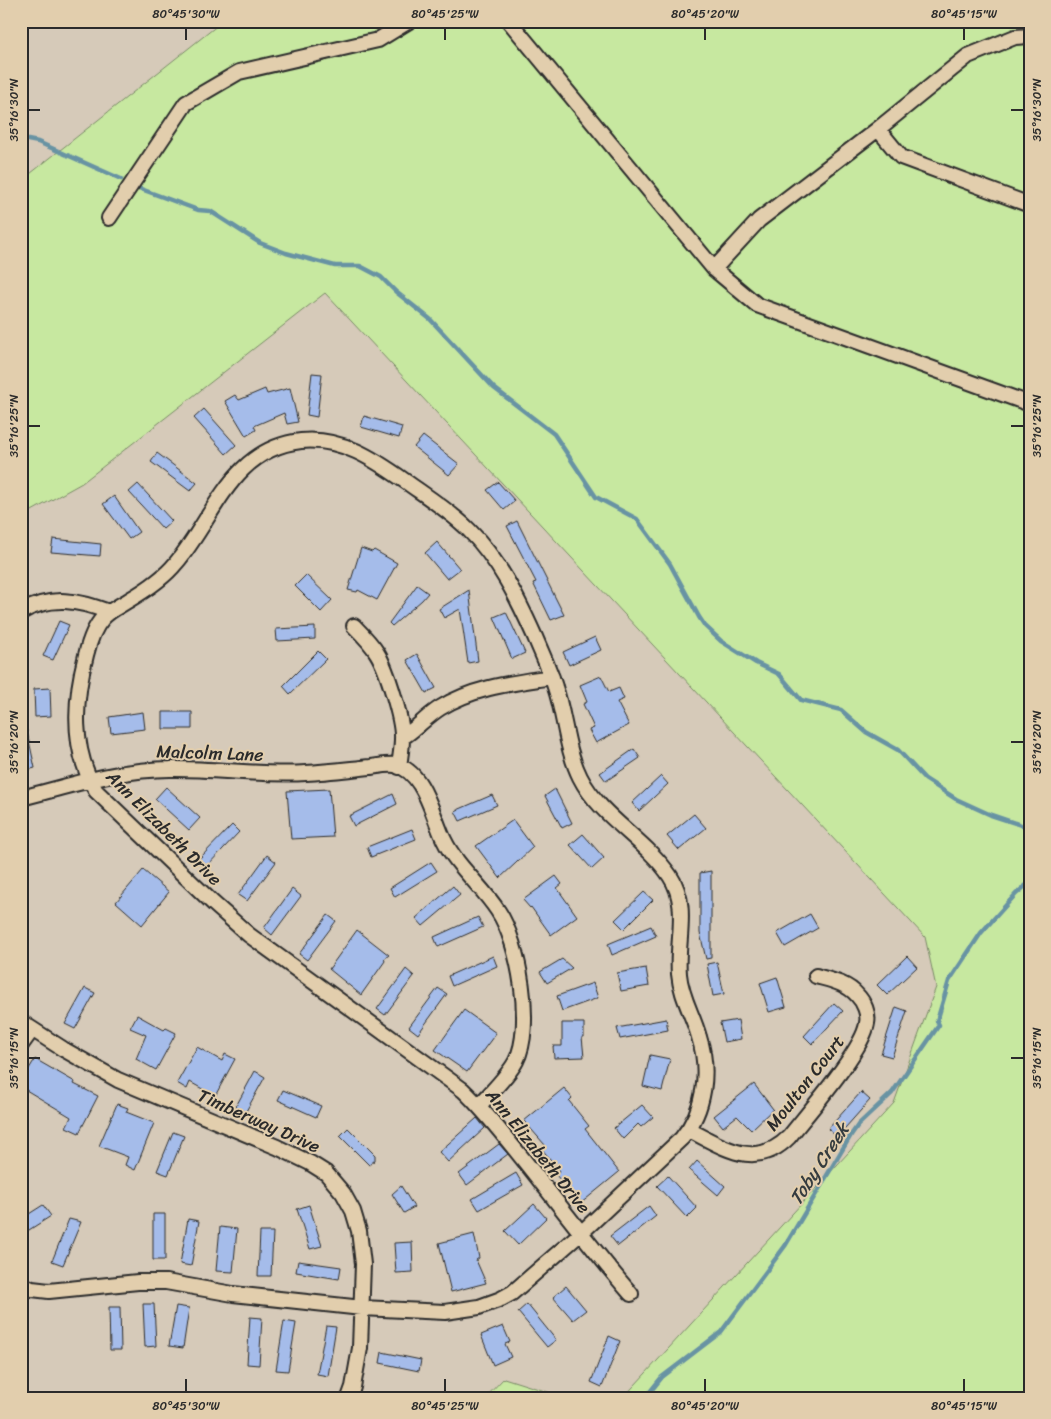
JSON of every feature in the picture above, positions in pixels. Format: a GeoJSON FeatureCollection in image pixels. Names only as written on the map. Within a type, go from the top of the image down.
{"type":"FeatureCollection","features":[{"type":"Feature","properties":{"kind":"street"},"geometry":{"type":"LineString","coordinates":[[109,218],[186,103],[240,72],[378,40],[409,21]]}},
{"type":"Feature","properties":{"kind":"street"},"geometry":{"type":"LineString","coordinates":[[509,21],[714,270],[758,305],[1030,404]]}},
{"type":"Feature","properties":{"kind":"street"},"geometry":{"type":"LineString","coordinates":[[714,270],[759,220],[878,129],[968,56],[1015,37],[1030,36]]}},
{"type":"Feature","properties":{"kind":"street"},"geometry":{"type":"LineString","coordinates":[[878,129],[901,156],[1030,205]]}},
{"type":"Feature","properties":{"kind":"street","name":"Ann Elizabeth Drive"},"geometry":{"type":"LineString","coordinates":[[21,1284],[32,1289],[49,1291],[138,1282],[166,1282],[233,1294],[362,1308],[445,1312],[479,1307],[501,1300],[512,1293],[581,1233],[682,1138],[689,1130],[699,1106],[705,1076],[704,1055],[699,1034],[684,1000],[679,976],[678,951],[682,913],[679,895],[672,878],[660,862],[598,802],[581,778],[570,750],[552,677],[526,618],[503,574],[490,554],[460,522],[379,462],[359,452],[326,442],[298,442],[279,446],[249,463],[233,478],[174,566],[162,578],[102,618],[94,631],[85,658],[78,692],[76,709],[78,742],[84,766],[96,791],[231,920],[443,1076],[479,1106],[534,1172],[581,1233],[631,1294]]}},
{"type":"Feature","properties":{"kind":"street"},"geometry":{"type":"LineString","coordinates":[[21,612],[50,602],[69,601],[88,604],[109,612]]}},
{"type":"Feature","properties":{"kind":"street"},"geometry":{"type":"LineString","coordinates":[[354,626],[368,640],[378,654],[397,710],[403,738],[400,767],[410,772],[418,781],[444,841],[455,859],[485,892],[499,912],[505,923],[517,959],[524,1003],[524,1035],[516,1063],[479,1106]]}},
{"type":"Feature","properties":{"kind":"street"},"geometry":{"type":"LineString","coordinates":[[403,738],[439,709],[460,697],[495,686],[552,677]]}},
{"type":"Feature","properties":{"kind":"street","name":"Malcolm Lane"},"geometry":{"type":"LineString","coordinates":[[21,798],[111,774],[169,769],[280,774],[389,765],[400,767]]}},
{"type":"Feature","properties":{"kind":"street","name":"Moulton Court"},"geometry":{"type":"LineString","coordinates":[[689,1130],[735,1152],[755,1155],[768,1153],[780,1147],[789,1137],[851,1056],[864,1036],[868,1024],[865,1007],[857,995],[841,984],[816,976]]}},
{"type":"Feature","properties":{"kind":"street"},"geometry":{"type":"LineString","coordinates":[[21,1045],[27,1026]]}},
{"type":"Feature","properties":{"kind":"street","name":"Timberway Drive"},"geometry":{"type":"LineString","coordinates":[[27,1026],[118,1080],[277,1147],[326,1173],[343,1193],[353,1211],[359,1231],[363,1264],[359,1361],[349,1398]]}},
{"type":"Feature","properties":{"kind":"green space"},"geometry":{"type":"Polygon","coordinates":[[[223,21],[1030,21],[1030,1398],[623,1398],[894,1103],[936,987],[925,937],[325,293],[82,483],[21,517],[21,181],[223,21]]]}},
{"type":"Feature","properties":{"kind":"green space"},"geometry":{"type":"Polygon","coordinates":[[[504,1378],[567,1398],[485,1398],[504,1378]]]}},
{"type":"Feature","properties":{"kind":"building"},"geometry":{"type":"Polygon","coordinates":[[[312,373],[322,374],[317,417],[307,415],[312,373]]]}},
{"type":"Feature","properties":{"kind":"building"},"geometry":{"type":"Polygon","coordinates":[[[290,388],[298,422],[287,424],[284,413],[254,426],[256,430],[246,436],[225,401],[235,395],[239,400],[265,389],[267,394],[290,388]]]}},
{"type":"Feature","properties":{"kind":"building"},"geometry":{"type":"Polygon","coordinates":[[[204,409],[236,445],[226,454],[194,418],[204,409]]]}},
{"type":"Feature","properties":{"kind":"building"},"geometry":{"type":"Polygon","coordinates":[[[364,416],[402,427],[399,438],[361,427],[364,416]]]}},
{"type":"Feature","properties":{"kind":"building"},"geometry":{"type":"Polygon","coordinates":[[[423,436],[459,464],[449,475],[414,447],[423,436]]]}},
{"type":"Feature","properties":{"kind":"building"},"geometry":{"type":"Polygon","coordinates":[[[157,453],[197,483],[190,491],[151,462],[157,453]]]}},
{"type":"Feature","properties":{"kind":"building"},"geometry":{"type":"Polygon","coordinates":[[[498,482],[515,501],[504,510],[487,490],[498,482]]]}},
{"type":"Feature","properties":{"kind":"building"},"geometry":{"type":"Polygon","coordinates":[[[138,484],[172,521],[163,529],[129,492],[138,484]]]}},
{"type":"Feature","properties":{"kind":"building"},"geometry":{"type":"Polygon","coordinates":[[[114,496],[139,532],[129,539],[103,504],[114,496]]]}},
{"type":"Feature","properties":{"kind":"building"},"geometry":{"type":"Polygon","coordinates":[[[517,521],[564,615],[551,620],[533,583],[536,582],[507,526],[517,521]]]}},
{"type":"Feature","properties":{"kind":"building"},"geometry":{"type":"Polygon","coordinates":[[[53,539],[101,544],[100,556],[51,552],[53,539]]]}},
{"type":"Feature","properties":{"kind":"building"},"geometry":{"type":"Polygon","coordinates":[[[437,542],[460,569],[447,579],[425,553],[437,542]]]}},
{"type":"Feature","properties":{"kind":"building"},"geometry":{"type":"Polygon","coordinates":[[[361,548],[372,552],[374,550],[397,563],[377,600],[358,590],[357,592],[348,590],[361,548]]]}},
{"type":"Feature","properties":{"kind":"building"},"geometry":{"type":"Polygon","coordinates":[[[306,575],[332,600],[321,612],[295,586],[306,575]]]}},
{"type":"Feature","properties":{"kind":"building"},"geometry":{"type":"Polygon","coordinates":[[[417,585],[428,593],[392,626],[389,623],[417,585]]]}},
{"type":"Feature","properties":{"kind":"building"},"geometry":{"type":"Polygon","coordinates":[[[469,590],[478,661],[468,663],[460,609],[444,618],[439,609],[469,590]]]}},
{"type":"Feature","properties":{"kind":"building"},"geometry":{"type":"Polygon","coordinates":[[[506,612],[525,653],[512,659],[494,617],[506,612]]]}},
{"type":"Feature","properties":{"kind":"building"},"geometry":{"type":"Polygon","coordinates":[[[59,621],[69,625],[53,660],[43,656],[59,621]]]}},
{"type":"Feature","properties":{"kind":"building"},"geometry":{"type":"Polygon","coordinates":[[[315,627],[315,639],[277,641],[276,629],[315,627]]]}},
{"type":"Feature","properties":{"kind":"building"},"geometry":{"type":"Polygon","coordinates":[[[595,637],[601,650],[569,665],[563,652],[595,637]]]}},
{"type":"Feature","properties":{"kind":"building"},"geometry":{"type":"Polygon","coordinates":[[[318,651],[326,659],[290,694],[283,686],[318,651]]]}},
{"type":"Feature","properties":{"kind":"building"},"geometry":{"type":"Polygon","coordinates":[[[417,654],[436,688],[426,693],[407,660],[417,654]]]}},
{"type":"Feature","properties":{"kind":"building"},"geometry":{"type":"Polygon","coordinates":[[[601,676],[609,692],[619,688],[624,699],[617,702],[629,725],[596,743],[589,730],[594,728],[583,704],[587,702],[580,685],[601,676]]]}},
{"type":"Feature","properties":{"kind":"building"},"geometry":{"type":"Polygon","coordinates":[[[50,688],[51,716],[35,717],[34,689],[50,688]]]}},
{"type":"Feature","properties":{"kind":"building"},"geometry":{"type":"Polygon","coordinates":[[[143,712],[145,729],[111,733],[109,717],[143,712]]]}},
{"type":"Feature","properties":{"kind":"building"},"geometry":{"type":"Polygon","coordinates":[[[163,712],[192,712],[192,729],[163,729],[163,712]]]}},
{"type":"Feature","properties":{"kind":"building"},"geometry":{"type":"Polygon","coordinates":[[[26,727],[35,768],[24,771],[21,757],[21,728],[26,727]]]}},
{"type":"Feature","properties":{"kind":"building"},"geometry":{"type":"Polygon","coordinates":[[[634,749],[640,758],[606,781],[600,773],[634,749]]]}},
{"type":"Feature","properties":{"kind":"building"},"geometry":{"type":"Polygon","coordinates":[[[661,776],[668,784],[639,811],[632,803],[661,776]]]}},
{"type":"Feature","properties":{"kind":"building"},"geometry":{"type":"Polygon","coordinates":[[[166,787],[200,818],[189,830],[155,799],[166,787]]]}},
{"type":"Feature","properties":{"kind":"building"},"geometry":{"type":"Polygon","coordinates":[[[329,789],[333,837],[291,839],[287,791],[329,789]]]}},
{"type":"Feature","properties":{"kind":"building"},"geometry":{"type":"Polygon","coordinates":[[[555,789],[572,823],[562,828],[545,796],[555,789]]]}},
{"type":"Feature","properties":{"kind":"building"},"geometry":{"type":"Polygon","coordinates":[[[393,794],[397,804],[354,826],[349,816],[393,794]]]}},
{"type":"Feature","properties":{"kind":"building"},"geometry":{"type":"Polygon","coordinates":[[[492,795],[497,805],[460,821],[455,811],[492,795]]]}},
{"type":"Feature","properties":{"kind":"building"},"geometry":{"type":"Polygon","coordinates":[[[694,814],[706,828],[679,850],[667,836],[694,814]]]}},
{"type":"Feature","properties":{"kind":"building"},"geometry":{"type":"Polygon","coordinates":[[[513,820],[533,847],[500,878],[476,846],[513,820]]]}},
{"type":"Feature","properties":{"kind":"building"},"geometry":{"type":"Polygon","coordinates":[[[232,825],[239,832],[206,867],[198,860],[232,825]]]}},
{"type":"Feature","properties":{"kind":"building"},"geometry":{"type":"Polygon","coordinates":[[[412,829],[416,839],[371,857],[367,847],[412,829]]]}},
{"type":"Feature","properties":{"kind":"building"},"geometry":{"type":"Polygon","coordinates":[[[583,834],[604,858],[592,869],[570,845],[583,834]]]}},
{"type":"Feature","properties":{"kind":"building"},"geometry":{"type":"Polygon","coordinates":[[[267,855],[276,862],[247,901],[238,895],[267,855]]]}},
{"type":"Feature","properties":{"kind":"building"},"geometry":{"type":"Polygon","coordinates":[[[431,862],[437,871],[395,897],[390,888],[431,862]]]}},
{"type":"Feature","properties":{"kind":"building"},"geometry":{"type":"Polygon","coordinates":[[[143,870],[169,892],[142,925],[116,902],[143,870]]]}},
{"type":"Feature","properties":{"kind":"building"},"geometry":{"type":"Polygon","coordinates":[[[711,871],[711,958],[706,959],[700,933],[700,873],[711,871]]]}},
{"type":"Feature","properties":{"kind":"building"},"geometry":{"type":"Polygon","coordinates":[[[556,876],[562,884],[557,888],[577,916],[551,935],[531,907],[523,900],[556,876]]]}},
{"type":"Feature","properties":{"kind":"building"},"geometry":{"type":"Polygon","coordinates":[[[453,886],[460,895],[423,926],[416,918],[453,886]]]}},
{"type":"Feature","properties":{"kind":"building"},"geometry":{"type":"Polygon","coordinates":[[[292,889],[301,896],[272,935],[264,928],[292,889]]]}},
{"type":"Feature","properties":{"kind":"building"},"geometry":{"type":"Polygon","coordinates":[[[644,892],[653,900],[624,929],[615,920],[644,892]]]}},
{"type":"Feature","properties":{"kind":"building"},"geometry":{"type":"Polygon","coordinates":[[[810,914],[818,928],[785,947],[777,933],[810,914]]]}},
{"type":"Feature","properties":{"kind":"building"},"geometry":{"type":"Polygon","coordinates":[[[328,915],[336,921],[307,960],[299,954],[328,915]]]}},
{"type":"Feature","properties":{"kind":"building"},"geometry":{"type":"Polygon","coordinates":[[[478,917],[483,927],[438,947],[434,937],[478,917]]]}},
{"type":"Feature","properties":{"kind":"building"},"geometry":{"type":"Polygon","coordinates":[[[651,926],[656,936],[612,955],[608,944],[651,926]]]}},
{"type":"Feature","properties":{"kind":"building"},"geometry":{"type":"Polygon","coordinates":[[[357,930],[389,955],[384,959],[385,961],[361,995],[329,969],[357,930]]]}},
{"type":"Feature","properties":{"kind":"building"},"geometry":{"type":"Polygon","coordinates":[[[493,956],[497,966],[452,986],[448,976],[493,956]]]}},
{"type":"Feature","properties":{"kind":"building"},"geometry":{"type":"Polygon","coordinates":[[[907,956],[917,967],[887,995],[877,985],[907,956]]]}},
{"type":"Feature","properties":{"kind":"building"},"geometry":{"type":"Polygon","coordinates":[[[562,959],[572,968],[547,983],[540,972],[562,959]]]}},
{"type":"Feature","properties":{"kind":"building"},"geometry":{"type":"Polygon","coordinates":[[[717,962],[724,994],[713,996],[707,964],[717,962]]]}},
{"type":"Feature","properties":{"kind":"building"},"geometry":{"type":"Polygon","coordinates":[[[646,968],[649,986],[621,991],[617,973],[646,968]]]}},
{"type":"Feature","properties":{"kind":"building"},"geometry":{"type":"Polygon","coordinates":[[[406,969],[414,976],[385,1015],[377,1009],[406,969]]]}},
{"type":"Feature","properties":{"kind":"building"},"geometry":{"type":"Polygon","coordinates":[[[777,977],[786,1007],[769,1012],[760,983],[777,977]]]}},
{"type":"Feature","properties":{"kind":"building"},"geometry":{"type":"Polygon","coordinates":[[[593,983],[598,998],[562,1011],[557,996],[593,983]]]}},
{"type":"Feature","properties":{"kind":"building"},"geometry":{"type":"Polygon","coordinates":[[[85,988],[95,993],[75,1029],[65,1024],[85,988]]]}},
{"type":"Feature","properties":{"kind":"building"},"geometry":{"type":"Polygon","coordinates":[[[438,988],[447,994],[418,1034],[409,1027],[438,988]]]}},
{"type":"Feature","properties":{"kind":"building"},"geometry":{"type":"Polygon","coordinates":[[[834,1003],[843,1011],[812,1044],[804,1036],[834,1003]]]}},
{"type":"Feature","properties":{"kind":"building"},"geometry":{"type":"Polygon","coordinates":[[[896,1007],[907,1011],[892,1057],[881,1054],[896,1007]]]}},
{"type":"Feature","properties":{"kind":"building"},"geometry":{"type":"Polygon","coordinates":[[[464,1010],[496,1033],[467,1072],[435,1050],[464,1010]]]}},
{"type":"Feature","properties":{"kind":"building"},"geometry":{"type":"Polygon","coordinates":[[[137,1015],[164,1030],[166,1028],[176,1033],[156,1070],[136,1059],[146,1035],[130,1028],[137,1015]]]}},
{"type":"Feature","properties":{"kind":"building"},"geometry":{"type":"Polygon","coordinates":[[[666,1019],[668,1030],[620,1039],[617,1028],[666,1019]]]}},
{"type":"Feature","properties":{"kind":"building"},"geometry":{"type":"Polygon","coordinates":[[[738,1020],[741,1039],[724,1042],[720,1023],[738,1020]]]}},
{"type":"Feature","properties":{"kind":"building"},"geometry":{"type":"Polygon","coordinates":[[[562,1023],[584,1023],[584,1037],[582,1037],[584,1057],[554,1058],[553,1046],[562,1046],[562,1023]]]}},
{"type":"Feature","properties":{"kind":"building"},"geometry":{"type":"Polygon","coordinates":[[[197,1047],[222,1061],[225,1054],[235,1059],[215,1096],[190,1082],[187,1089],[177,1083],[197,1047]]]}},
{"type":"Feature","properties":{"kind":"building"},"geometry":{"type":"Polygon","coordinates":[[[650,1055],[670,1059],[662,1091],[643,1086],[650,1055]]]}},
{"type":"Feature","properties":{"kind":"building"},"geometry":{"type":"Polygon","coordinates":[[[35,1059],[75,1082],[74,1084],[98,1096],[79,1133],[66,1127],[71,1117],[21,1087],[21,1082],[35,1059]]]}},
{"type":"Feature","properties":{"kind":"building"},"geometry":{"type":"Polygon","coordinates":[[[255,1071],[265,1077],[245,1113],[235,1108],[255,1071]]]}},
{"type":"Feature","properties":{"kind":"building"},"geometry":{"type":"Polygon","coordinates":[[[754,1084],[773,1109],[751,1130],[737,1116],[723,1127],[714,1116],[754,1084]]]}},
{"type":"Feature","properties":{"kind":"building"},"geometry":{"type":"Polygon","coordinates":[[[564,1088],[572,1098],[569,1101],[589,1126],[585,1129],[619,1172],[580,1204],[556,1175],[560,1171],[541,1148],[545,1145],[524,1121],[564,1088]]]}},
{"type":"Feature","properties":{"kind":"building"},"geometry":{"type":"Polygon","coordinates":[[[283,1090],[321,1106],[316,1117],[278,1100],[283,1090]]]}},
{"type":"Feature","properties":{"kind":"building"},"geometry":{"type":"Polygon","coordinates":[[[861,1092],[870,1100],[837,1137],[828,1129],[861,1092]]]}},
{"type":"Feature","properties":{"kind":"building"},"geometry":{"type":"Polygon","coordinates":[[[117,1104],[128,1108],[126,1112],[154,1123],[135,1170],[125,1165],[128,1157],[99,1146],[117,1104]]]}},
{"type":"Feature","properties":{"kind":"building"},"geometry":{"type":"Polygon","coordinates":[[[642,1105],[653,1117],[641,1127],[638,1124],[623,1139],[614,1128],[642,1105]]]}},
{"type":"Feature","properties":{"kind":"building"},"geometry":{"type":"Polygon","coordinates":[[[477,1118],[485,1128],[448,1162],[439,1152],[477,1118]]]}},
{"type":"Feature","properties":{"kind":"building"},"geometry":{"type":"Polygon","coordinates":[[[348,1128],[375,1155],[375,1160],[369,1165],[340,1136],[348,1128]]]}},
{"type":"Feature","properties":{"kind":"building"},"geometry":{"type":"Polygon","coordinates":[[[173,1132],[184,1136],[168,1175],[157,1171],[173,1132]]]}},
{"type":"Feature","properties":{"kind":"building"},"geometry":{"type":"Polygon","coordinates":[[[499,1144],[508,1154],[467,1185],[459,1174],[499,1144]]]}},
{"type":"Feature","properties":{"kind":"building"},"geometry":{"type":"Polygon","coordinates":[[[697,1161],[725,1186],[718,1195],[689,1170],[697,1161]]]}},
{"type":"Feature","properties":{"kind":"building"},"geometry":{"type":"Polygon","coordinates":[[[516,1173],[523,1185],[479,1210],[472,1199],[516,1173]]]}},
{"type":"Feature","properties":{"kind":"building"},"geometry":{"type":"Polygon","coordinates":[[[668,1176],[697,1208],[687,1218],[657,1186],[668,1176]]]}},
{"type":"Feature","properties":{"kind":"building"},"geometry":{"type":"Polygon","coordinates":[[[401,1186],[414,1207],[404,1213],[392,1194],[401,1186]]]}},
{"type":"Feature","properties":{"kind":"building"},"geometry":{"type":"Polygon","coordinates":[[[534,1204],[546,1218],[518,1245],[505,1231],[534,1204]]]}},
{"type":"Feature","properties":{"kind":"building"},"geometry":{"type":"Polygon","coordinates":[[[43,1205],[51,1216],[21,1235],[21,1219],[43,1205]]]}},
{"type":"Feature","properties":{"kind":"building"},"geometry":{"type":"Polygon","coordinates":[[[309,1205],[322,1246],[310,1249],[297,1209],[309,1205]]]}},
{"type":"Feature","properties":{"kind":"building"},"geometry":{"type":"Polygon","coordinates":[[[649,1206],[656,1216],[618,1246],[610,1236],[649,1206]]]}},
{"type":"Feature","properties":{"kind":"building"},"geometry":{"type":"Polygon","coordinates":[[[153,1214],[165,1214],[165,1260],[153,1260],[153,1214]]]}},
{"type":"Feature","properties":{"kind":"building"},"geometry":{"type":"Polygon","coordinates":[[[69,1219],[81,1222],[63,1265],[52,1261],[69,1219]]]}},
{"type":"Feature","properties":{"kind":"building"},"geometry":{"type":"Polygon","coordinates":[[[188,1219],[199,1221],[191,1266],[180,1264],[188,1219]]]}},
{"type":"Feature","properties":{"kind":"building"},"geometry":{"type":"Polygon","coordinates":[[[220,1227],[237,1229],[233,1272],[216,1271],[220,1227]]]}},
{"type":"Feature","properties":{"kind":"building"},"geometry":{"type":"Polygon","coordinates":[[[260,1232],[273,1232],[271,1276],[258,1276],[260,1232]]]}},
{"type":"Feature","properties":{"kind":"building"},"geometry":{"type":"Polygon","coordinates":[[[474,1234],[479,1258],[476,1260],[486,1283],[451,1292],[439,1243],[474,1234]]]}},
{"type":"Feature","properties":{"kind":"building"},"geometry":{"type":"Polygon","coordinates":[[[412,1242],[413,1272],[396,1273],[394,1243],[412,1242]]]}},
{"type":"Feature","properties":{"kind":"building"},"geometry":{"type":"Polygon","coordinates":[[[298,1261],[341,1267],[339,1279],[296,1272],[298,1261]]]}},
{"type":"Feature","properties":{"kind":"building"},"geometry":{"type":"Polygon","coordinates":[[[566,1286],[586,1310],[573,1320],[553,1297],[566,1286]]]}},
{"type":"Feature","properties":{"kind":"building"},"geometry":{"type":"Polygon","coordinates":[[[143,1304],[154,1304],[156,1346],[145,1347],[143,1304]]]}},
{"type":"Feature","properties":{"kind":"building"},"geometry":{"type":"Polygon","coordinates":[[[527,1304],[556,1340],[547,1347],[518,1312],[527,1304]]]}},
{"type":"Feature","properties":{"kind":"building"},"geometry":{"type":"Polygon","coordinates":[[[176,1306],[189,1308],[183,1348],[169,1346],[176,1306]]]}},
{"type":"Feature","properties":{"kind":"building"},"geometry":{"type":"Polygon","coordinates":[[[109,1307],[120,1307],[121,1350],[110,1350],[109,1307]]]}},
{"type":"Feature","properties":{"kind":"building"},"geometry":{"type":"Polygon","coordinates":[[[250,1317],[262,1318],[259,1365],[247,1364],[250,1317]]]}},
{"type":"Feature","properties":{"kind":"building"},"geometry":{"type":"Polygon","coordinates":[[[284,1321],[296,1323],[288,1371],[276,1370],[284,1321]]]}},
{"type":"Feature","properties":{"kind":"building"},"geometry":{"type":"Polygon","coordinates":[[[326,1326],[336,1327],[328,1376],[317,1374],[326,1326]]]}},
{"type":"Feature","properties":{"kind":"building"},"geometry":{"type":"Polygon","coordinates":[[[503,1326],[510,1342],[505,1344],[511,1357],[493,1365],[481,1335],[503,1326]]]}},
{"type":"Feature","properties":{"kind":"building"},"geometry":{"type":"Polygon","coordinates":[[[609,1336],[620,1341],[602,1387],[591,1382],[609,1336]]]}},
{"type":"Feature","properties":{"kind":"building"},"geometry":{"type":"Polygon","coordinates":[[[382,1352],[421,1360],[419,1371],[380,1363],[382,1352]]]}},
{"type":"Feature","properties":{"kind":"waterway"},"geometry":{"type":"LineString","coordinates":[[28,140],[38,142],[121,179]]}},
{"type":"Feature","properties":{"kind":"waterway"},"geometry":{"type":"LineString","coordinates":[[141,189],[198,210],[210,211],[260,243],[286,253],[335,266],[360,266],[381,277],[396,292],[430,319],[494,388],[554,434],[596,497],[637,519],[670,564],[705,626],[721,641],[756,663],[779,674],[801,700],[841,710],[866,732],[898,750],[925,779],[956,799],[991,815],[1030,828]]}},
{"type":"Feature","properties":{"kind":"waterway","name":"Toby Creek"},"geometry":{"type":"LineString","coordinates":[[645,1398],[662,1377],[721,1332],[785,1246],[858,1125],[892,1093],[939,1025],[937,1021],[949,981],[981,933],[1016,894],[1030,882]]}}]}
